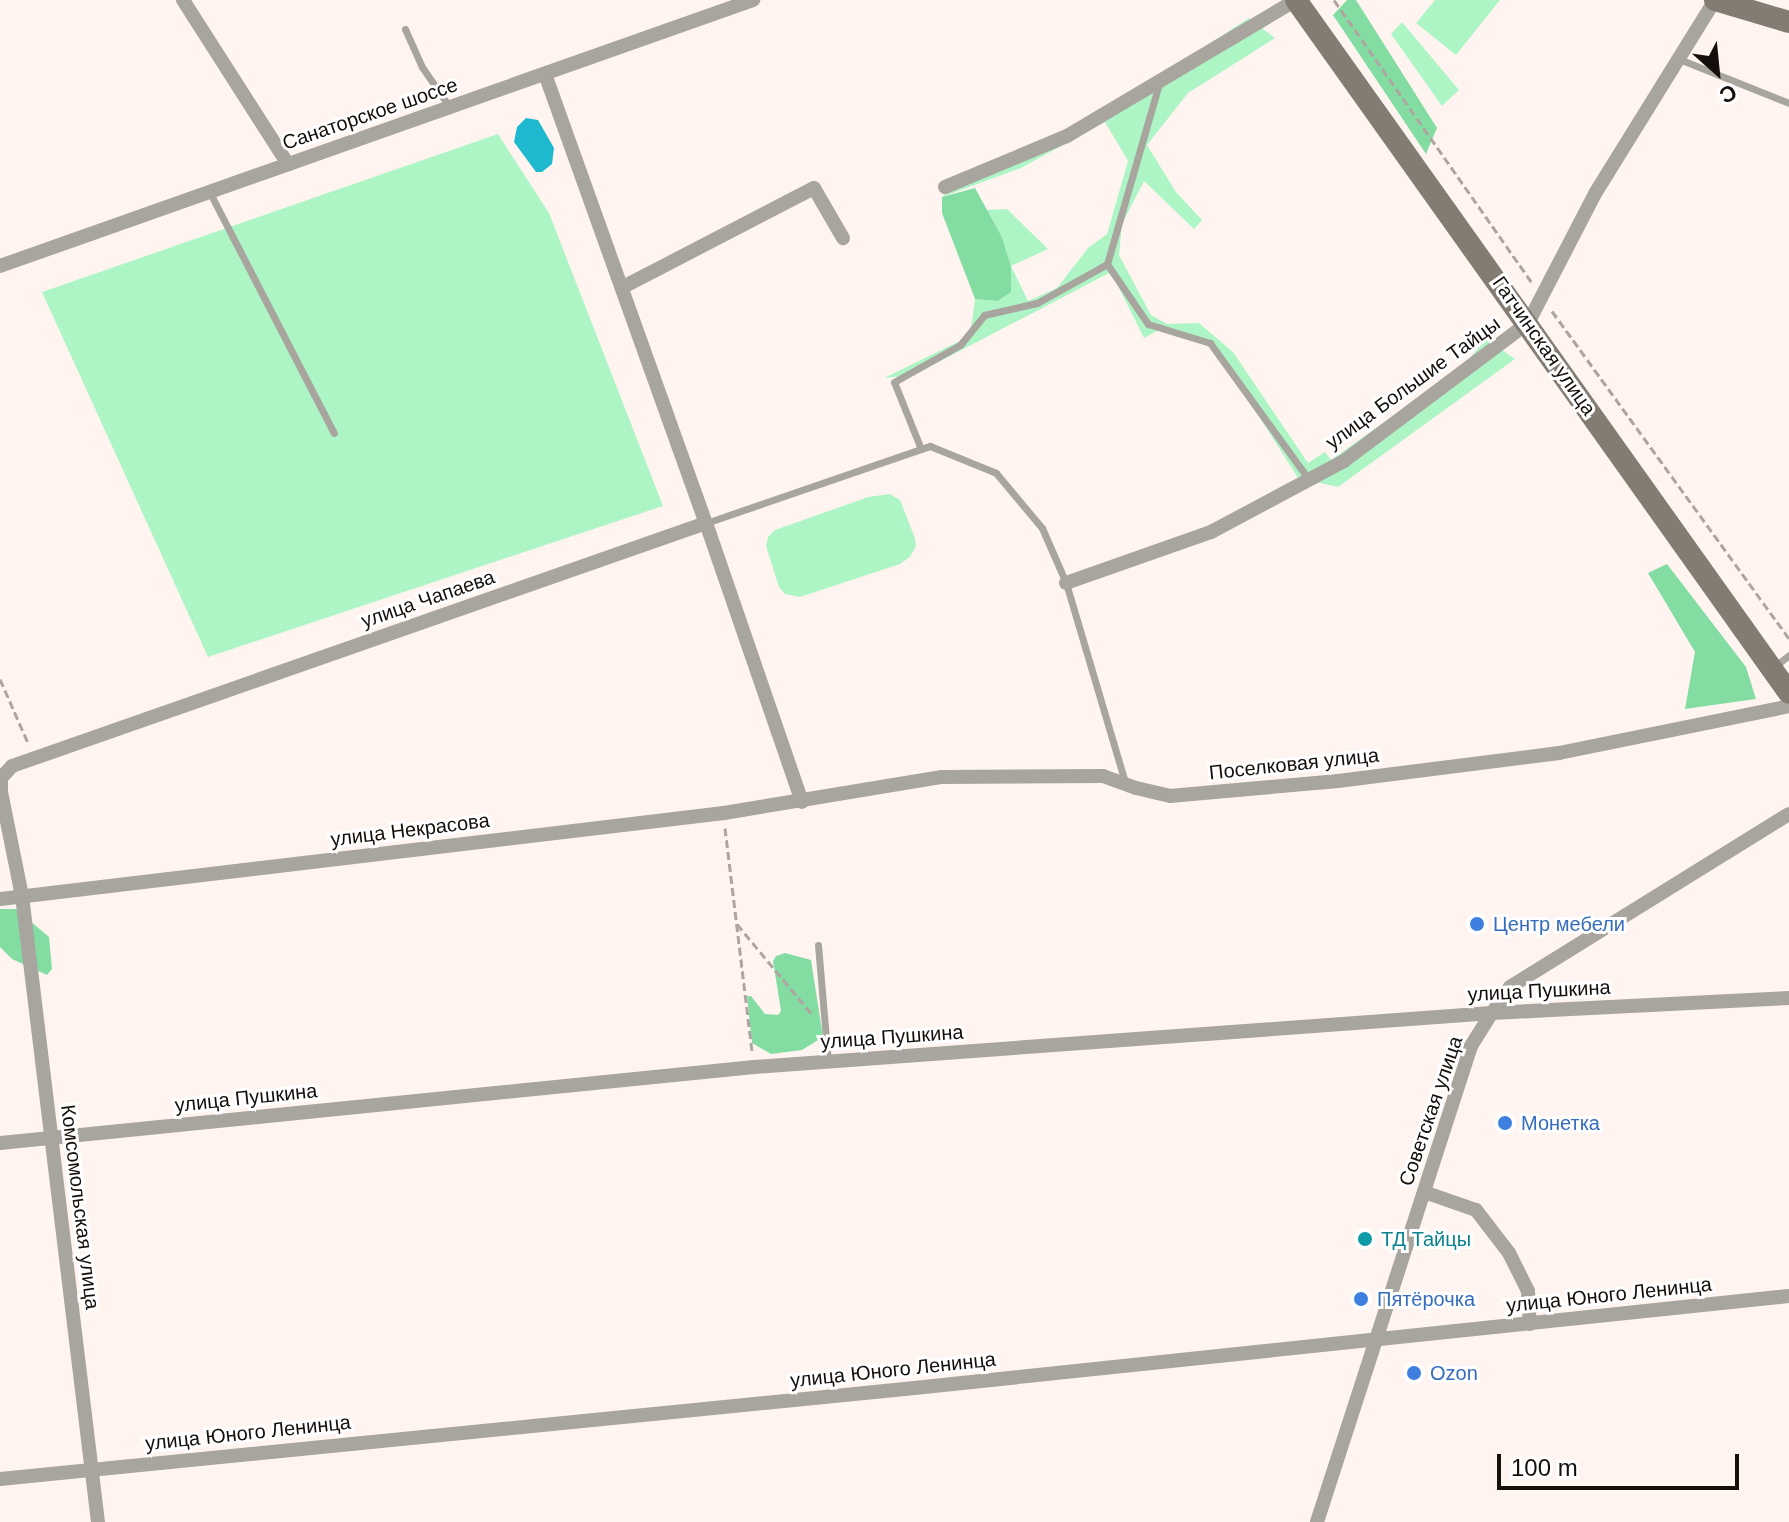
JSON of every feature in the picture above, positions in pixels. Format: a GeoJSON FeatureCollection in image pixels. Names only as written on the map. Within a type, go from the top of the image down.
{"type":"FeatureCollection","features":[{"type":"Feature","properties":{"kind":"main road","name":"Гатчинская улица"},"geometry":{"type":"LineString","coordinates":[[1296,0],[1528,323],[1780,662],[1789,693]]}},
{"type":"Feature","properties":{"kind":"main road"},"geometry":{"type":"LineString","coordinates":[[1715,0],[1789,22]]}},
{"type":"Feature","properties":{"kind":"street"},"geometry":{"type":"LineString","coordinates":[[183,0],[288,164]]}},
{"type":"Feature","properties":{"kind":"street","name":"Санаторское шоссе"},"geometry":{"type":"LineString","coordinates":[[0,266],[753,0]]}},
{"type":"Feature","properties":{"kind":"street"},"geometry":{"type":"LineString","coordinates":[[945,187],[1067,136],[1296,0]]}},
{"type":"Feature","properties":{"kind":"street","name":"улица Большие Тайцы"},"geometry":{"type":"LineString","coordinates":[[1066,583],[1211,532],[1344,461],[1420,408],[1528,323],[1596,192],[1715,0]]}},
{"type":"Feature","properties":{"kind":"street"},"geometry":{"type":"LineString","coordinates":[[545,74],[623,287],[802,802]]}},
{"type":"Feature","properties":{"kind":"street"},"geometry":{"type":"LineString","coordinates":[[623,287],[814,188],[843,238]]}},
{"type":"Feature","properties":{"kind":"street","name":"улица Чапаева"},"geometry":{"type":"LineString","coordinates":[[22,896],[1,778],[12,766],[706,523]]}},
{"type":"Feature","properties":{"kind":"street","name":"Поселковая улица"},"geometry":{"type":"LineString","coordinates":[[802,802],[942,777],[1103,776],[1170,796],[1338,781],[1559,753],[1789,706]]}},
{"type":"Feature","properties":{"kind":"street","name":"улица Некрасова"},"geometry":{"type":"LineString","coordinates":[[0,899],[802,802]]}},
{"type":"Feature","properties":{"kind":"street","name":"Советская улица"},"geometry":{"type":"LineString","coordinates":[[1317,1522],[1471,1046],[1492,1013],[1510,987],[1789,814]]}},
{"type":"Feature","properties":{"kind":"street","name":"Комсомольская улица"},"geometry":{"type":"LineString","coordinates":[[22,896],[98,1522]]}},
{"type":"Feature","properties":{"kind":"street","name":"улица Пушкина"},"geometry":{"type":"LineString","coordinates":[[0,1143],[754,1067],[1492,1013],[1789,998]]}},
{"type":"Feature","properties":{"kind":"street"},"geometry":{"type":"LineString","coordinates":[[1424,1192],[1476,1210],[1509,1253],[1528,1291],[1530,1324]]}},
{"type":"Feature","properties":{"kind":"street","name":"улица Юного Ленинца"},"geometry":{"type":"LineString","coordinates":[[0,1479],[874,1393],[1789,1296]]}},
{"type":"Feature","properties":{"kind":"lane"},"geometry":{"type":"LineString","coordinates":[[405,29],[422,67],[450,108]]}},
{"type":"Feature","properties":{"kind":"lane"},"geometry":{"type":"LineString","coordinates":[[1679,59],[1789,103]]}},
{"type":"Feature","properties":{"kind":"lane"},"geometry":{"type":"LineString","coordinates":[[921,449],[894,382],[960,345],[984,315],[1037,303],[1107,264],[1160,82]]}},
{"type":"Feature","properties":{"kind":"lane"},"geometry":{"type":"LineString","coordinates":[[210,193],[334,433]]}},
{"type":"Feature","properties":{"kind":"lane"},"geometry":{"type":"LineString","coordinates":[[1107,264],[1148,324],[1210,343],[1309,480]]}},
{"type":"Feature","properties":{"kind":"lane"},"geometry":{"type":"LineString","coordinates":[[706,523],[930,446],[996,473],[1042,528],[1066,583],[1126,785]]}},
{"type":"Feature","properties":{"kind":"lane"},"geometry":{"type":"LineString","coordinates":[[818,945],[828,1062]]}},
{"type":"Feature","properties":{"kind":"path"},"geometry":{"type":"LineString","coordinates":[[1334,0],[1535,286]]}},
{"type":"Feature","properties":{"kind":"path"},"geometry":{"type":"LineString","coordinates":[[1546,302],[1789,639]]}},
{"type":"Feature","properties":{"kind":"path"},"geometry":{"type":"LineString","coordinates":[[0,679],[26,733],[33,759]]}},
{"type":"Feature","properties":{"kind":"path"},"geometry":{"type":"LineString","coordinates":[[724,813],[754,1067]]}},
{"type":"Feature","properties":{"kind":"path"},"geometry":{"type":"LineString","coordinates":[[735,921],[825,1028]]}},
{"type":"Feature","properties":{"kind":"green space"},"geometry":{"type":"Polygon","coordinates":[[[1347,0],[1356,0],[1437,128],[1426,154],[1333,15],[1347,0]]]}},
{"type":"Feature","properties":{"kind":"green space"},"geometry":{"type":"Polygon","coordinates":[[[1435,0],[1500,0],[1456,55],[1416,23],[1435,0]]]}},
{"type":"Feature","properties":{"kind":"green space"},"geometry":{"type":"Polygon","coordinates":[[[1249,18],[1275,38],[1188,93],[1147,145],[1176,192],[1202,220],[1194,229],[1144,181],[1122,224],[1119,255],[1151,315],[1167,324],[1199,323],[1233,352],[1308,463],[1325,452],[1331,460],[1463,366],[1486,339],[1515,359],[1338,487],[1298,478],[1213,344],[1159,330],[1144,338],[1111,272],[914,375],[884,378],[970,336],[975,299],[998,301],[1011,292],[1011,266],[1028,301],[1057,288],[1088,248],[1107,234],[1128,161],[1105,122],[1021,168],[942,197],[977,166],[1041,143],[1146,85],[1249,18]]]}},
{"type":"Feature","properties":{"kind":"green space"},"geometry":{"type":"Polygon","coordinates":[[[1402,22],[1459,90],[1442,106],[1391,34],[1402,22]]]}},
{"type":"Feature","properties":{"kind":"green space"},"geometry":{"type":"Polygon","coordinates":[[[498,134],[549,213],[663,506],[208,657],[42,292],[498,134]]]}},
{"type":"Feature","properties":{"kind":"green space"},"geometry":{"type":"Polygon","coordinates":[[[975,188],[1002,237],[1011,266],[1011,292],[998,301],[975,299],[942,213],[942,197],[975,188]]]}},
{"type":"Feature","properties":{"kind":"green space"},"geometry":{"type":"Polygon","coordinates":[[[1007,209],[1048,249],[1011,266],[1002,237],[987,210],[1007,209]]]}},
{"type":"Feature","properties":{"kind":"green space"},"geometry":{"type":"Polygon","coordinates":[[[890,494],[900,500],[915,538],[916,546],[910,557],[900,564],[800,597],[785,594],[779,587],[766,546],[768,537],[775,530],[868,497],[890,494]]]}},
{"type":"Feature","properties":{"kind":"green space"},"geometry":{"type":"Polygon","coordinates":[[[1667,564],[1746,667],[1756,699],[1685,709],[1695,652],[1648,573],[1667,564]]]}},
{"type":"Feature","properties":{"kind":"green space"},"geometry":{"type":"Polygon","coordinates":[[[0,909],[16,909],[49,937],[52,969],[47,975],[12,959],[0,947],[0,909]]]}},
{"type":"Feature","properties":{"kind":"green space"},"geometry":{"type":"Polygon","coordinates":[[[785,953],[811,960],[823,1037],[802,1050],[771,1054],[752,1043],[747,996],[751,996],[765,1014],[778,1015],[781,1011],[773,961],[776,956],[785,953]]]}},
{"type":"Feature","properties":{"kind":"water"},"geometry":{"type":"Polygon","coordinates":[[[526,118],[538,120],[554,148],[552,164],[542,172],[536,172],[514,142],[517,127],[526,118]]]}},
{"type":"Feature","properties":{"kind":"place","name":"Центр мебели"},"geometry":{"type":"Point","coordinates":[1477,924]}},
{"type":"Feature","properties":{"kind":"place","name":"Монетка"},"geometry":{"type":"Point","coordinates":[1505,1123]}},
{"type":"Feature","properties":{"kind":"place","name":"ТД Тайцы"},"geometry":{"type":"Point","coordinates":[1365,1239]}},
{"type":"Feature","properties":{"kind":"place","name":"Пятёрочка"},"geometry":{"type":"Point","coordinates":[1361,1299]}},
{"type":"Feature","properties":{"kind":"place","name":"Ozon"},"geometry":{"type":"Point","coordinates":[1414,1373]}}]}
